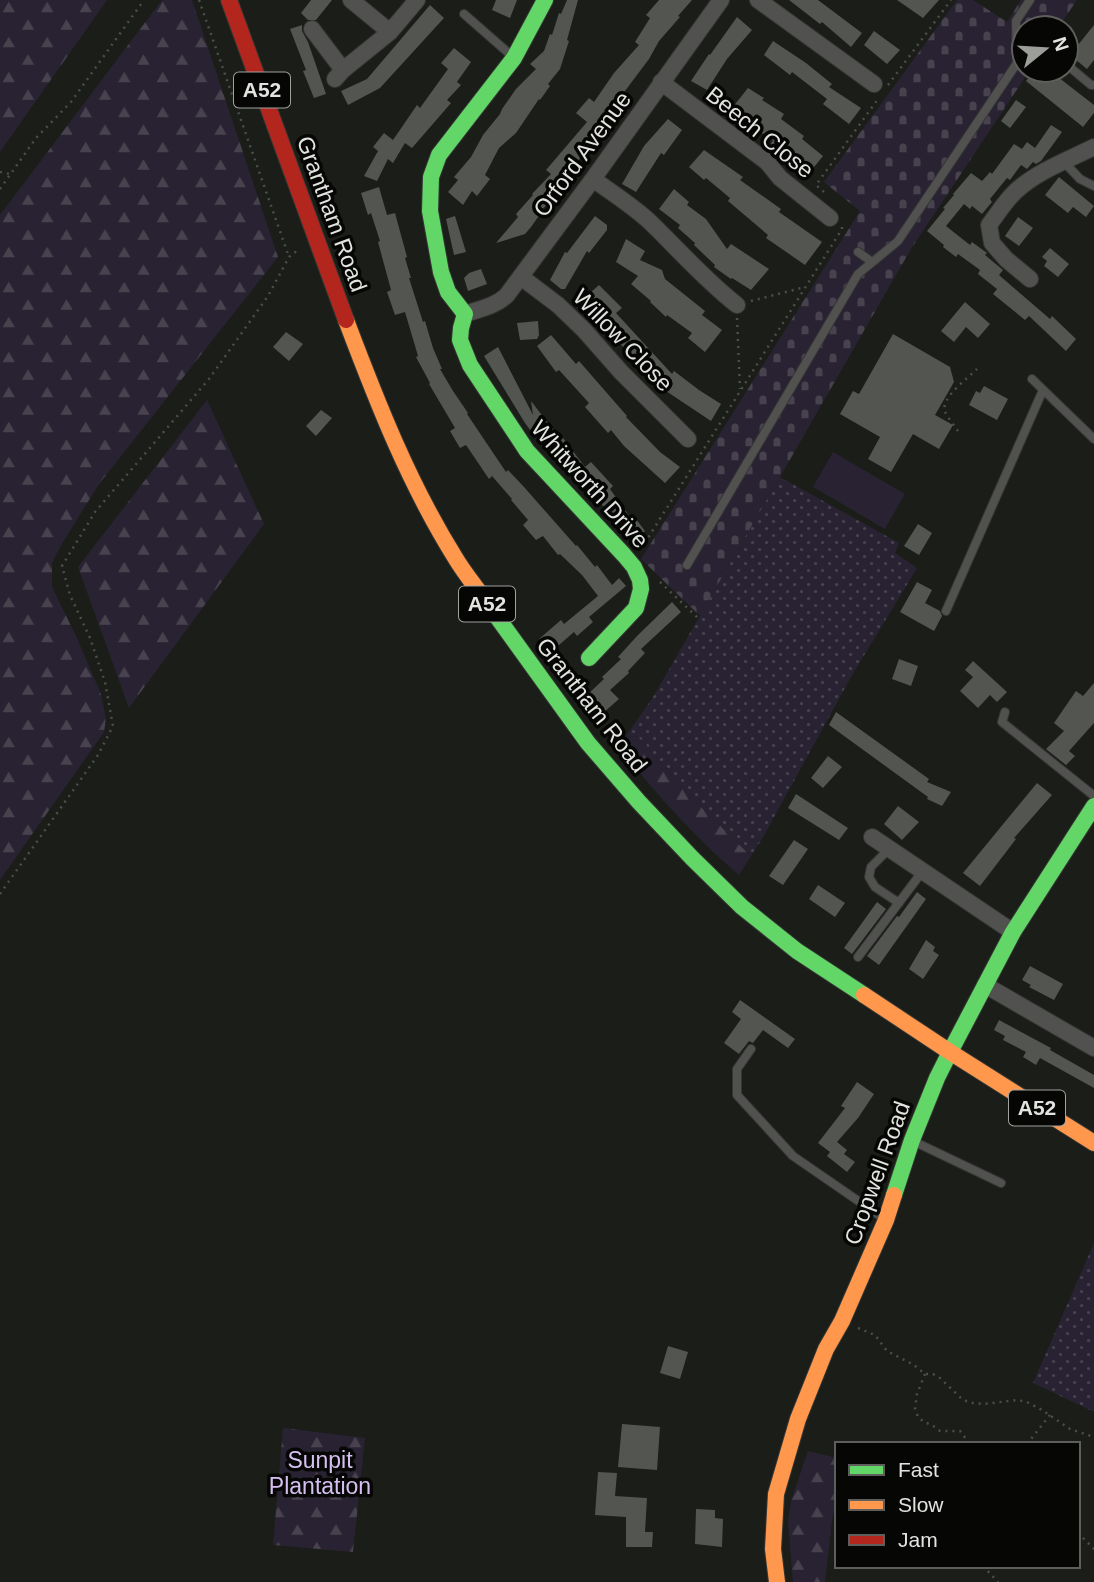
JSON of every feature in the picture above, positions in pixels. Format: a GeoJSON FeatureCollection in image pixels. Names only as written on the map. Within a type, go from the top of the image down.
{"type":"FeatureCollection","features":[{"type":"Feature","properties":{"kind":"main road","name":"Grantham Road"},"geometry":{"type":"LineString","coordinates":[[229,0],[373,392],[412,481],[456,559],[588,743],[692,858],[742,907],[797,951],[1094,1143]]}},
{"type":"Feature","properties":{"kind":"main road"},"geometry":{"type":"LineString","coordinates":[[465,314],[452,298],[441,275],[429,209],[430,178],[439,156],[514,58],[545,0]]}},
{"type":"Feature","properties":{"kind":"main road","name":"Whitworth Drive"},"geometry":{"type":"LineString","coordinates":[[465,314],[459,334],[463,351],[512,429],[527,451],[638,573],[641,589],[636,608],[589,658]]}},
{"type":"Feature","properties":{"kind":"main road","name":"Cropwell Road"},"geometry":{"type":"LineString","coordinates":[[777,1582],[773,1549],[776,1494],[798,1419],[886,1220],[912,1140],[937,1078],[1013,932],[1094,806]]}},
{"type":"Feature","properties":{"kind":"street"},"geometry":{"type":"LineString","coordinates":[[351,0],[390,32]]}},
{"type":"Feature","properties":{"kind":"street"},"geometry":{"type":"LineString","coordinates":[[312,29],[339,74],[390,32],[417,0]]}},
{"type":"Feature","properties":{"kind":"street","name":"Orford Avenue"},"geometry":{"type":"LineString","coordinates":[[465,314],[502,301],[721,0]]}},
{"type":"Feature","properties":{"kind":"street"},"geometry":{"type":"LineString","coordinates":[[758,0],[874,84]]}},
{"type":"Feature","properties":{"kind":"street","name":"Beech Close"},"geometry":{"type":"LineString","coordinates":[[661,82],[766,162],[780,178],[835,220]]}},
{"type":"Feature","properties":{"kind":"street"},"geometry":{"type":"LineString","coordinates":[[1030,279],[1006,260],[992,243],[982,224],[1017,190],[1037,176],[1094,147]]}},
{"type":"Feature","properties":{"kind":"street"},"geometry":{"type":"LineString","coordinates":[[593,179],[648,220],[719,292],[737,305]]}},
{"type":"Feature","properties":{"kind":"street","name":"Willow Close"},"geometry":{"type":"LineString","coordinates":[[521,277],[558,305],[584,330],[621,372],[688,439]]}},
{"type":"Feature","properties":{"kind":"street"},"geometry":{"type":"LineString","coordinates":[[872,837],[1013,932]]}},
{"type":"Feature","properties":{"kind":"street"},"geometry":{"type":"LineString","coordinates":[[985,985],[1094,1048]]}},
{"type":"Feature","properties":{"kind":"lane"},"geometry":{"type":"LineString","coordinates":[[687,565],[858,274],[898,241],[1017,63],[1016,21],[1030,0]]}},
{"type":"Feature","properties":{"kind":"lane"},"geometry":{"type":"LineString","coordinates":[[464,14],[514,58]]}},
{"type":"Feature","properties":{"kind":"lane"},"geometry":{"type":"LineString","coordinates":[[1064,162],[1080,179],[1094,186]]}},
{"type":"Feature","properties":{"kind":"lane"},"geometry":{"type":"LineString","coordinates":[[858,252],[872,262]]}},
{"type":"Feature","properties":{"kind":"lane"},"geometry":{"type":"LineString","coordinates":[[1032,379],[1094,439]]}},
{"type":"Feature","properties":{"kind":"lane"},"geometry":{"type":"LineString","coordinates":[[946,611],[1043,390]]}},
{"type":"Feature","properties":{"kind":"lane"},"geometry":{"type":"LineString","coordinates":[[1005,712],[1002,722],[1094,796]]}},
{"type":"Feature","properties":{"kind":"lane"},"geometry":{"type":"LineString","coordinates":[[888,849],[871,867],[869,877],[875,887],[898,903]]}},
{"type":"Feature","properties":{"kind":"lane"},"geometry":{"type":"LineString","coordinates":[[858,957],[922,872]]}},
{"type":"Feature","properties":{"kind":"lane"},"geometry":{"type":"LineString","coordinates":[[751,1049],[737,1069],[737,1095],[793,1156],[886,1220]]}},
{"type":"Feature","properties":{"kind":"lane"},"geometry":{"type":"LineString","coordinates":[[912,1140],[1001,1183]]}},
{"type":"Feature","properties":{"kind":"path"},"geometry":{"type":"LineString","coordinates":[[0,189],[36,138],[71,102],[144,0]]}},
{"type":"Feature","properties":{"kind":"path"},"geometry":{"type":"LineString","coordinates":[[0,894],[98,755],[113,726],[105,682],[90,638],[70,595],[62,566],[94,512],[209,379],[268,296],[289,257],[199,0]]}},
{"type":"Feature","properties":{"kind":"path"},"geometry":{"type":"LineString","coordinates":[[825,194],[816,185],[951,0]]}},
{"type":"Feature","properties":{"kind":"path"},"geometry":{"type":"LineString","coordinates":[[0,172],[10,174]]}},
{"type":"Feature","properties":{"kind":"path"},"geometry":{"type":"LineString","coordinates":[[631,563],[842,229],[835,220]]}},
{"type":"Feature","properties":{"kind":"path"},"geometry":{"type":"LineString","coordinates":[[740,390],[737,305],[805,287]]}},
{"type":"Feature","properties":{"kind":"path"},"geometry":{"type":"LineString","coordinates":[[958,430],[944,411],[944,404],[977,369]]}},
{"type":"Feature","properties":{"kind":"path"},"geometry":{"type":"LineString","coordinates":[[653,575],[698,618]]}},
{"type":"Feature","properties":{"kind":"path"},"geometry":{"type":"LineString","coordinates":[[842,1321],[875,1335],[887,1351],[925,1374],[940,1378],[963,1400],[973,1404],[1017,1400],[1027,1402],[1070,1429],[1094,1437]]}},
{"type":"Feature","properties":{"kind":"path"},"geometry":{"type":"LineString","coordinates":[[925,1374],[917,1394],[915,1409],[918,1417],[940,1431],[960,1432],[968,1442]]}},
{"type":"Feature","properties":{"kind":"path"},"geometry":{"type":"LineString","coordinates":[[1029,1442],[1050,1415]]}},
{"type":"Feature","properties":{"kind":"path"},"geometry":{"type":"LineString","coordinates":[[1080,1535],[1094,1549]]}},
{"type":"Feature","properties":{"kind":"path"},"geometry":{"type":"LineString","coordinates":[[985,1568],[998,1582]]}},
{"type":"Feature","properties":{"kind":"green space"},"geometry":{"type":"Polygon","coordinates":[[[0,0],[107,0],[0,152],[0,0]]]}},
{"type":"Feature","properties":{"kind":"green space"},"geometry":{"type":"Polygon","coordinates":[[[162,0],[192,0],[278,257],[99,484],[52,563],[52,587],[101,694],[106,718],[104,732],[0,880],[0,215],[162,0]]]}},
{"type":"Feature","properties":{"kind":"green space"},"geometry":{"type":"Polygon","coordinates":[[[957,0],[973,0],[1007,22],[1010,17],[1010,84],[1021,84],[911,249],[700,616],[641,559],[860,211],[824,182],[957,0]]]}},
{"type":"Feature","properties":{"kind":"green space"},"geometry":{"type":"Polygon","coordinates":[[[1021,0],[1077,0],[1068,14],[1012,14],[1021,0]]]}},
{"type":"Feature","properties":{"kind":"green space"},"geometry":{"type":"Polygon","coordinates":[[[207,400],[264,524],[129,708],[78,567],[207,400]]]}},
{"type":"Feature","properties":{"kind":"green space"},"geometry":{"type":"Polygon","coordinates":[[[833,452],[905,494],[885,529],[813,487],[833,452]]]}},
{"type":"Feature","properties":{"kind":"green space"},"geometry":{"type":"Polygon","coordinates":[[[780,477],[899,543],[895,553],[917,568],[851,677],[751,856],[689,795],[638,737],[626,736],[653,697],[780,477]]]}},
{"type":"Feature","properties":{"kind":"green space"},"geometry":{"type":"Polygon","coordinates":[[[626,736],[638,737],[689,795],[751,856],[739,875],[676,814],[619,748],[626,736]]]}},
{"type":"Feature","properties":{"kind":"green space"},"geometry":{"type":"Polygon","coordinates":[[[1094,1243],[1094,1412],[1033,1383],[1094,1243]]]}},
{"type":"Feature","properties":{"kind":"green space","name":"Sunpit Plantation"},"geometry":{"type":"Polygon","coordinates":[[[283,1428],[365,1438],[353,1552],[273,1545],[283,1428]]]}},
{"type":"Feature","properties":{"kind":"green space"},"geometry":{"type":"Polygon","coordinates":[[[808,1451],[835,1458],[835,1506],[825,1582],[793,1582],[788,1521],[791,1501],[808,1451]]]}},
{"type":"Feature","properties":{"kind":"building"},"geometry":{"type":"Polygon","coordinates":[[[311,0],[332,0],[316,20],[308,20],[301,13],[311,0]]]}},
{"type":"Feature","properties":{"kind":"building"},"geometry":{"type":"Polygon","coordinates":[[[496,0],[517,0],[510,18],[492,10],[496,0]]]}},
{"type":"Feature","properties":{"kind":"building"},"geometry":{"type":"Polygon","coordinates":[[[567,0],[578,0],[560,69],[516,133],[499,148],[485,175],[490,179],[477,196],[472,191],[463,205],[448,192],[458,180],[454,177],[471,157],[483,135],[516,89],[536,69],[530,64],[544,51],[567,0]]]}},
{"type":"Feature","properties":{"kind":"building"},"geometry":{"type":"Polygon","coordinates":[[[659,0],[692,0],[659,41],[625,91],[627,93],[607,113],[610,115],[594,134],[596,135],[579,156],[581,157],[557,188],[559,190],[531,227],[525,234],[496,243],[518,217],[516,214],[551,174],[546,170],[587,122],[576,113],[589,98],[594,102],[614,73],[639,45],[635,42],[650,18],[646,15],[659,0]]]}},
{"type":"Feature","properties":{"kind":"building"},"geometry":{"type":"Polygon","coordinates":[[[789,0],[818,0],[862,33],[851,47],[822,22],[820,24],[789,0]]]}},
{"type":"Feature","properties":{"kind":"building"},"geometry":{"type":"Polygon","coordinates":[[[897,0],[939,0],[923,18],[897,0]]]}},
{"type":"Feature","properties":{"kind":"building"},"geometry":{"type":"Polygon","coordinates":[[[430,5],[444,18],[380,88],[348,105],[341,91],[367,79],[430,5]]]}},
{"type":"Feature","properties":{"kind":"building"},"geometry":{"type":"Polygon","coordinates":[[[737,17],[752,30],[727,59],[707,90],[691,81],[737,17]]]}},
{"type":"Feature","properties":{"kind":"building"},"geometry":{"type":"Polygon","coordinates":[[[302,25],[326,94],[314,98],[290,29],[302,25]]]}},
{"type":"Feature","properties":{"kind":"building"},"geometry":{"type":"Polygon","coordinates":[[[1094,25],[1094,60],[1087,69],[1080,63],[1080,42],[1094,25]]]}},
{"type":"Feature","properties":{"kind":"building"},"geometry":{"type":"Polygon","coordinates":[[[874,31],[900,50],[887,64],[864,45],[874,31]]]}},
{"type":"Feature","properties":{"kind":"building"},"geometry":{"type":"Polygon","coordinates":[[[773,41],[832,84],[829,87],[861,108],[849,124],[823,104],[827,99],[764,55],[773,41]]]}},
{"type":"Feature","properties":{"kind":"building"},"geometry":{"type":"Polygon","coordinates":[[[454,48],[471,62],[457,82],[461,85],[447,100],[451,103],[412,148],[405,143],[393,163],[388,159],[377,181],[364,176],[378,151],[373,147],[384,133],[393,140],[417,105],[420,108],[448,69],[441,63],[454,48]]]}},
{"type":"Feature","properties":{"kind":"building"},"geometry":{"type":"Polygon","coordinates":[[[1030,84],[1067,84],[1094,105],[1094,113],[1083,127],[1030,84]]]}},
{"type":"Feature","properties":{"kind":"building"},"geometry":{"type":"Polygon","coordinates":[[[748,88],[784,114],[781,119],[804,136],[802,139],[823,156],[806,177],[770,145],[773,140],[754,128],[732,108],[748,88]]]}},
{"type":"Feature","properties":{"kind":"building"},"geometry":{"type":"Polygon","coordinates":[[[1016,100],[1026,107],[1010,128],[1001,121],[1016,100]]]}},
{"type":"Feature","properties":{"kind":"building"},"geometry":{"type":"Polygon","coordinates":[[[668,119],[682,130],[664,155],[661,153],[636,192],[622,184],[644,146],[668,119]]]}},
{"type":"Feature","properties":{"kind":"building"},"geometry":{"type":"Polygon","coordinates":[[[1051,125],[1062,132],[1041,161],[1036,164],[1033,162],[1027,169],[1021,165],[990,199],[992,202],[982,214],[972,206],[970,209],[964,204],[946,226],[970,245],[972,242],[987,253],[985,255],[1003,270],[999,275],[1050,319],[1052,316],[1076,339],[1066,351],[1029,316],[1025,320],[993,294],[997,289],[978,274],[980,270],[958,254],[956,257],[927,231],[971,173],[982,181],[990,172],[992,174],[1014,144],[1022,149],[1027,142],[1035,148],[1051,125]]]}},
{"type":"Feature","properties":{"kind":"building"},"geometry":{"type":"Polygon","coordinates":[[[704,150],[743,177],[740,180],[781,209],[779,212],[822,242],[805,265],[766,238],[768,235],[728,201],[730,198],[689,167],[704,150]]]}},
{"type":"Feature","properties":{"kind":"building"},"geometry":{"type":"Polygon","coordinates":[[[1059,177],[1094,206],[1086,217],[1073,207],[1068,213],[1045,195],[1059,177]]]}},
{"type":"Feature","properties":{"kind":"building"},"geometry":{"type":"Polygon","coordinates":[[[379,187],[387,215],[395,213],[407,257],[409,278],[440,369],[467,414],[506,472],[508,470],[524,487],[595,567],[597,565],[612,585],[619,578],[626,586],[589,617],[593,622],[577,636],[574,632],[551,652],[539,639],[561,620],[564,624],[598,596],[582,575],[558,555],[543,536],[536,540],[523,525],[528,520],[512,499],[492,476],[489,479],[466,445],[460,448],[450,431],[455,428],[416,357],[418,356],[405,312],[395,315],[387,292],[391,290],[378,242],[380,241],[361,193],[379,187]]]}},
{"type":"Feature","properties":{"kind":"building"},"geometry":{"type":"Polygon","coordinates":[[[674,189],[689,202],[687,205],[706,219],[727,249],[731,244],[769,269],[751,290],[714,267],[695,243],[678,228],[680,225],[659,209],[674,189]]]}},
{"type":"Feature","properties":{"kind":"building"},"geometry":{"type":"Polygon","coordinates":[[[455,216],[466,252],[454,255],[446,219],[455,216]]]}},
{"type":"Feature","properties":{"kind":"building"},"geometry":{"type":"Polygon","coordinates":[[[595,216],[607,225],[607,230],[589,253],[587,251],[565,289],[561,289],[550,280],[565,252],[567,253],[595,216]]]}},
{"type":"Feature","properties":{"kind":"building"},"geometry":{"type":"Polygon","coordinates":[[[1018,217],[1033,228],[1019,246],[1005,236],[1018,217]]]}},
{"type":"Feature","properties":{"kind":"building"},"geometry":{"type":"Polygon","coordinates":[[[626,239],[645,251],[640,260],[662,270],[665,279],[705,311],[702,315],[722,330],[705,352],[688,338],[692,333],[667,315],[666,317],[631,284],[638,276],[616,262],[626,239]]]}},
{"type":"Feature","properties":{"kind":"building"},"geometry":{"type":"Polygon","coordinates":[[[1050,248],[1069,264],[1058,277],[1044,266],[1047,261],[1042,257],[1050,248]]]}},
{"type":"Feature","properties":{"kind":"building"},"geometry":{"type":"Polygon","coordinates":[[[481,269],[487,284],[468,291],[464,278],[481,269]]]}},
{"type":"Feature","properties":{"kind":"building"},"geometry":{"type":"Polygon","coordinates":[[[599,285],[622,308],[616,313],[672,374],[674,371],[721,404],[711,421],[654,383],[631,358],[633,356],[580,302],[599,285]]]}},
{"type":"Feature","properties":{"kind":"building"},"geometry":{"type":"Polygon","coordinates":[[[965,302],[990,324],[978,338],[966,327],[954,342],[941,331],[965,302]]]}},
{"type":"Feature","properties":{"kind":"building"},"geometry":{"type":"Polygon","coordinates":[[[538,321],[537,339],[520,340],[517,323],[538,321]]]}},
{"type":"Feature","properties":{"kind":"building"},"geometry":{"type":"Polygon","coordinates":[[[286,332],[303,344],[289,361],[273,347],[286,332]]]}},
{"type":"Feature","properties":{"kind":"building"},"geometry":{"type":"Polygon","coordinates":[[[893,334],[950,367],[954,382],[935,415],[953,425],[939,449],[913,434],[891,472],[868,459],[880,437],[840,414],[853,391],[859,394],[893,334]]]}},
{"type":"Feature","properties":{"kind":"building"},"geometry":{"type":"Polygon","coordinates":[[[551,335],[576,364],[579,361],[626,417],[660,452],[680,467],[665,483],[624,446],[611,430],[608,433],[585,407],[589,403],[559,370],[556,372],[537,346],[551,335]]]}},
{"type":"Feature","properties":{"kind":"building"},"geometry":{"type":"Polygon","coordinates":[[[498,347],[533,415],[531,401],[585,467],[591,462],[613,486],[610,489],[630,517],[633,515],[645,531],[633,541],[598,500],[596,502],[570,472],[568,474],[542,446],[525,423],[484,356],[498,347]]]}},
{"type":"Feature","properties":{"kind":"building"},"geometry":{"type":"Polygon","coordinates":[[[984,386],[1008,399],[997,420],[969,405],[976,391],[980,393],[984,386]]]}},
{"type":"Feature","properties":{"kind":"building"},"geometry":{"type":"Polygon","coordinates":[[[321,410],[332,418],[316,436],[306,426],[321,410]]]}},
{"type":"Feature","properties":{"kind":"building"},"geometry":{"type":"Polygon","coordinates":[[[918,524],[932,533],[919,555],[904,546],[918,524]]]}},
{"type":"Feature","properties":{"kind":"building"},"geometry":{"type":"Polygon","coordinates":[[[917,582],[932,590],[925,603],[940,611],[942,616],[934,631],[900,612],[917,582]]]}},
{"type":"Feature","properties":{"kind":"building"},"geometry":{"type":"Polygon","coordinates":[[[672,602],[681,612],[641,649],[645,653],[629,673],[610,690],[619,699],[603,713],[586,696],[621,659],[618,657],[637,636],[672,602]]]}},
{"type":"Feature","properties":{"kind":"building"},"geometry":{"type":"Polygon","coordinates":[[[899,659],[918,666],[911,686],[892,679],[899,659]]]}},
{"type":"Feature","properties":{"kind":"building"},"geometry":{"type":"Polygon","coordinates":[[[973,661],[1007,692],[997,702],[990,695],[978,708],[960,691],[973,677],[965,670],[973,661]]]}},
{"type":"Feature","properties":{"kind":"building"},"geometry":{"type":"Polygon","coordinates":[[[1094,683],[1094,723],[1069,751],[1075,756],[1066,765],[1046,749],[1064,731],[1054,723],[1076,691],[1083,696],[1094,683]]]}},
{"type":"Feature","properties":{"kind":"building"},"geometry":{"type":"Polygon","coordinates":[[[836,712],[929,779],[927,782],[951,792],[942,806],[927,799],[928,797],[829,725],[836,712]]]}},
{"type":"Feature","properties":{"kind":"building"},"geometry":{"type":"Polygon","coordinates":[[[828,756],[842,767],[823,788],[811,778],[828,756]]]}},
{"type":"Feature","properties":{"kind":"building"},"geometry":{"type":"Polygon","coordinates":[[[1037,783],[1052,795],[1014,838],[1016,839],[980,886],[963,873],[1037,783]]]}},
{"type":"Feature","properties":{"kind":"building"},"geometry":{"type":"Polygon","coordinates":[[[796,794],[848,828],[839,840],[788,808],[796,794]]]}},
{"type":"Feature","properties":{"kind":"building"},"geometry":{"type":"Polygon","coordinates":[[[898,806],[919,822],[902,840],[884,824],[898,806]]]}},
{"type":"Feature","properties":{"kind":"building"},"geometry":{"type":"Polygon","coordinates":[[[794,840],[808,849],[783,885],[769,876],[794,840]]]}},
{"type":"Feature","properties":{"kind":"building"},"geometry":{"type":"Polygon","coordinates":[[[818,885],[845,903],[835,917],[809,899],[818,885]]]}},
{"type":"Feature","properties":{"kind":"building"},"geometry":{"type":"Polygon","coordinates":[[[917,892],[926,899],[879,965],[867,956],[917,892]]]}},
{"type":"Feature","properties":{"kind":"building"},"geometry":{"type":"Polygon","coordinates":[[[877,902],[886,909],[852,954],[844,948],[877,902]]]}},
{"type":"Feature","properties":{"kind":"building"},"geometry":{"type":"Polygon","coordinates":[[[926,940],[935,947],[933,951],[939,955],[923,979],[909,969],[926,940]]]}},
{"type":"Feature","properties":{"kind":"building"},"geometry":{"type":"Polygon","coordinates":[[[1030,966],[1063,984],[1054,1000],[1029,987],[1031,985],[1022,980],[1030,966]]]}},
{"type":"Feature","properties":{"kind":"building"},"geometry":{"type":"Polygon","coordinates":[[[740,1000],[795,1039],[788,1048],[763,1030],[753,1043],[749,1041],[739,1054],[724,1043],[741,1019],[732,1012],[740,1000]]]}},
{"type":"Feature","properties":{"kind":"building"},"geometry":{"type":"Polygon","coordinates":[[[999,1020],[1094,1075],[1094,1088],[1040,1058],[1036,1065],[1023,1057],[1026,1052],[1003,1040],[1005,1036],[994,1030],[999,1020]]]}},
{"type":"Feature","properties":{"kind":"building"},"geometry":{"type":"Polygon","coordinates":[[[857,1082],[874,1094],[837,1142],[847,1150],[844,1154],[855,1162],[847,1172],[827,1156],[830,1152],[818,1143],[845,1108],[841,1106],[857,1082]]]}},
{"type":"Feature","properties":{"kind":"building"},"geometry":{"type":"Polygon","coordinates":[[[668,1346],[688,1352],[680,1379],[660,1373],[668,1346]]]}},
{"type":"Feature","properties":{"kind":"building"},"geometry":{"type":"Polygon","coordinates":[[[622,1424],[660,1427],[657,1470],[618,1467],[622,1424]]]}},
{"type":"Feature","properties":{"kind":"building"},"geometry":{"type":"Polygon","coordinates":[[[598,1472],[617,1473],[615,1496],[647,1498],[645,1532],[653,1532],[652,1547],[626,1547],[626,1517],[595,1515],[598,1472]]]}},
{"type":"Feature","properties":{"kind":"building"},"geometry":{"type":"Polygon","coordinates":[[[696,1509],[715,1510],[715,1518],[723,1519],[722,1547],[695,1544],[696,1509]]]}},
{"type":"Feature","properties":{"kind":"traffic: fast"},"geometry":{"type":"LineString","coordinates":[[545,0],[514,58],[439,155],[431,177],[430,211],[441,272],[448,292],[465,314],[460,340],[470,365],[527,451],[624,555],[640,580],[641,589],[636,608],[589,658]]}},
{"type":"Feature","properties":{"kind":"traffic: fast"},"geometry":{"type":"LineString","coordinates":[[487,603],[588,743],[692,858],[742,907],[797,951],[864,995]]}},
{"type":"Feature","properties":{"kind":"traffic: fast"},"geometry":{"type":"LineString","coordinates":[[894,1195],[912,1140],[950,1052],[1013,932],[1094,806]]}},
{"type":"Feature","properties":{"kind":"traffic: slow"},"geometry":{"type":"LineString","coordinates":[[346,320],[382,412],[423,502],[456,559],[487,603]]}},
{"type":"Feature","properties":{"kind":"traffic: slow"},"geometry":{"type":"LineString","coordinates":[[864,995],[1094,1143]]}},
{"type":"Feature","properties":{"kind":"traffic: slow"},"geometry":{"type":"LineString","coordinates":[[777,1582],[773,1549],[776,1494],[798,1419],[826,1349],[842,1321],[886,1220],[894,1195]]}},
{"type":"Feature","properties":{"kind":"traffic: jam"},"geometry":{"type":"LineString","coordinates":[[229,0],[346,320]]}}]}
